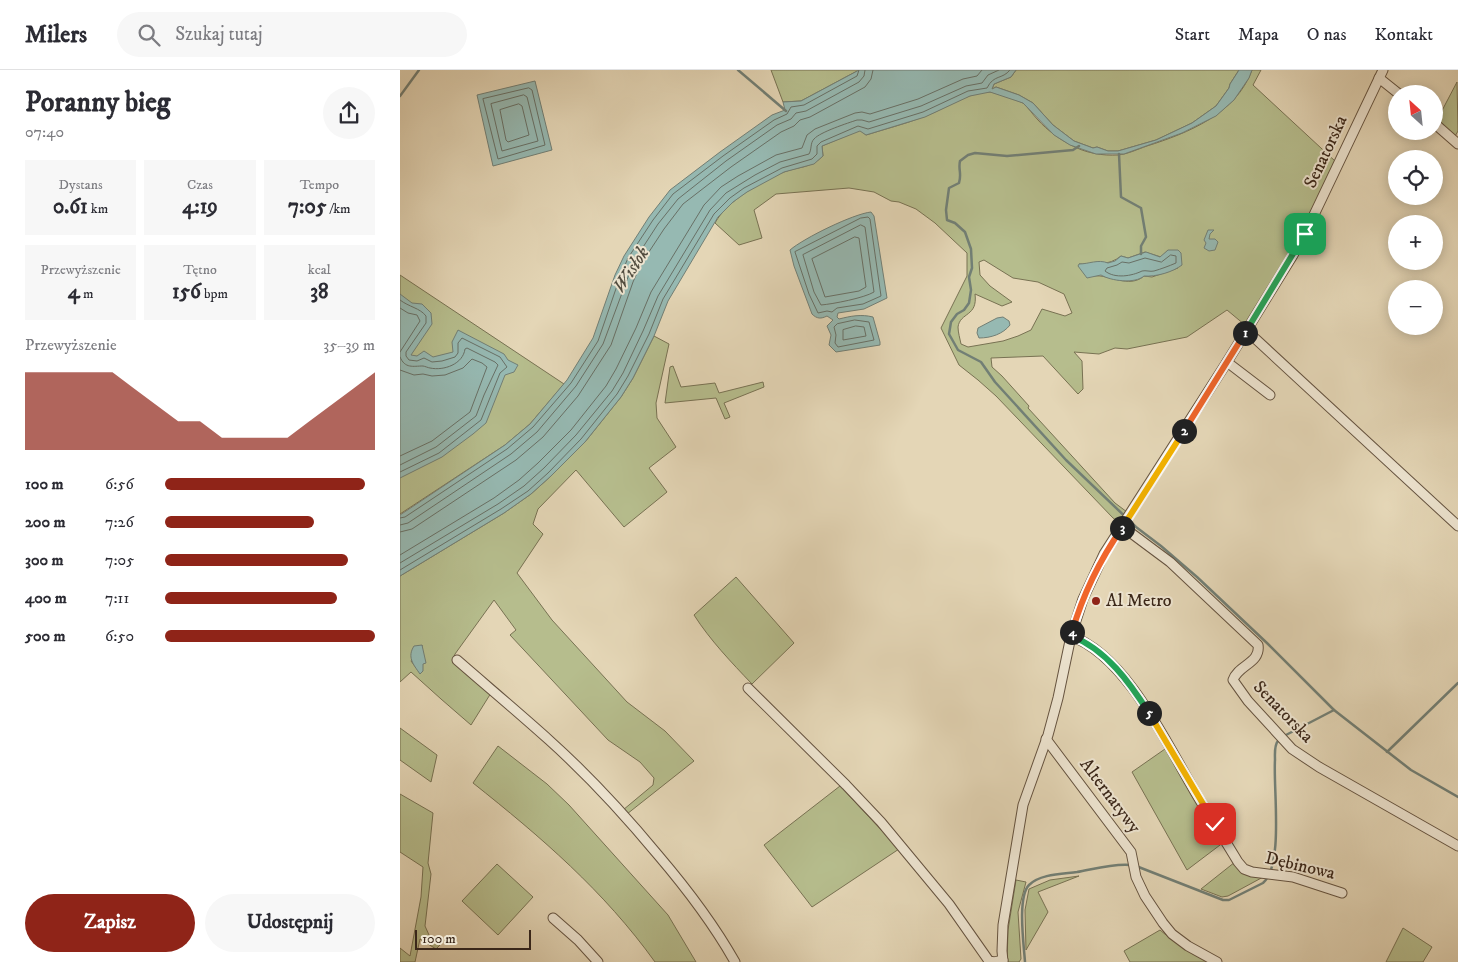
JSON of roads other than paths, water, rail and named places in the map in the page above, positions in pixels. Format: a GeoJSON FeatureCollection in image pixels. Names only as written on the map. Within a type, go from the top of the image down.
{"type":"FeatureCollection","features":[{"type":"Feature","properties":{"kind":"street"},"geometry":{"type":"LineString","coordinates":[[1381,74],[1391,85]]}},
{"type":"Feature","properties":{"kind":"street","name":"Senatorska"},"geometry":{"type":"LineString","coordinates":[[1003,961],[1003,925],[1023,805],[1058,698],[1071,636],[1095,570],[1227,362],[1305,234],[1381,74]]}},
{"type":"Feature","properties":{"kind":"street"},"geometry":{"type":"LineString","coordinates":[[1443,131],[1458,144]]}},
{"type":"Feature","properties":{"kind":"street"},"geometry":{"type":"LineString","coordinates":[[1246,331],[1458,526]]}},
{"type":"Feature","properties":{"kind":"street"},"geometry":{"type":"LineString","coordinates":[[1227,362],[1270,395]]}},
{"type":"Feature","properties":{"kind":"street","name":"Senatorska"},"geometry":{"type":"LineString","coordinates":[[1123,527],[1170,562],[1258,645],[1258,654],[1238,672],[1233,680],[1248,701],[1292,749],[1318,767],[1458,846]]}},
{"type":"Feature","properties":{"kind":"street","name":"Dębinowa"},"geometry":{"type":"LineString","coordinates":[[1071,636],[1091,647],[1126,679],[1160,730],[1238,862],[1244,869],[1252,872],[1293,877],[1342,893]]}},
{"type":"Feature","properties":{"kind":"street"},"geometry":{"type":"LineString","coordinates":[[457,660],[582,770],[621,812],[702,908],[735,962]]}},
{"type":"Feature","properties":{"kind":"street"},"geometry":{"type":"LineString","coordinates":[[748,688],[881,822],[949,904],[990,961],[1003,961]]}},
{"type":"Feature","properties":{"kind":"street","name":"Alternatywy"},"geometry":{"type":"LineString","coordinates":[[1046,739],[1127,845],[1145,896],[1163,923],[1172,934],[1188,946],[1217,962]]}},
{"type":"Feature","properties":{"kind":"street"},"geometry":{"type":"LineString","coordinates":[[553,918],[578,940],[598,962]]}},
{"type":"Feature","properties":{"kind":"water","name":"Wisłok"},"geometry":{"type":"Polygon","coordinates":[[[859,70],[1016,70],[1011,77],[994,84],[992,89],[996,87],[1019,95],[1033,103],[1053,125],[1074,141],[1093,148],[1118,151],[1156,140],[1192,123],[1216,106],[1239,70],[1252,70],[1249,78],[1234,100],[1216,116],[1182,133],[1124,154],[1096,154],[1070,145],[1054,135],[1023,103],[990,92],[970,96],[925,117],[866,135],[860,131],[822,146],[823,156],[814,164],[784,172],[747,192],[733,202],[718,217],[668,301],[654,336],[633,378],[621,397],[585,442],[531,494],[504,513],[400,576],[400,515],[505,445],[530,424],[567,380],[593,338],[615,275],[624,256],[649,217],[670,190],[772,115],[785,110],[783,102],[801,101],[859,70]]]}},
{"type":"Feature","properties":{"kind":"water"},"geometry":{"type":"Polygon","coordinates":[[[535,81],[552,150],[493,166],[477,95],[535,81]]]}},
{"type":"Feature","properties":{"kind":"water"},"geometry":{"type":"Polygon","coordinates":[[[871,212],[874,216],[887,298],[864,309],[838,313],[837,317],[839,319],[856,316],[873,317],[880,345],[836,352],[829,345],[831,335],[827,326],[833,320],[827,316],[819,318],[812,314],[790,250],[829,227],[871,212]]]}},
{"type":"Feature","properties":{"kind":"water"},"geometry":{"type":"Polygon","coordinates":[[[1208,230],[1214,230],[1210,234],[1209,239],[1215,239],[1218,242],[1215,250],[1209,251],[1204,248],[1206,243],[1204,240],[1208,230]]]}},
{"type":"Feature","properties":{"kind":"water"},"geometry":{"type":"Polygon","coordinates":[[[1168,250],[1178,250],[1181,253],[1182,265],[1174,270],[1154,276],[1144,276],[1135,280],[1117,280],[1101,275],[1087,278],[1078,266],[1079,264],[1097,262],[1108,263],[1115,261],[1121,256],[1128,258],[1146,252],[1160,257],[1168,250]]]}},
{"type":"Feature","properties":{"kind":"water"},"geometry":{"type":"Polygon","coordinates":[[[400,294],[412,303],[422,304],[431,313],[432,324],[411,355],[417,356],[424,351],[433,357],[453,352],[452,342],[458,330],[504,354],[508,360],[518,365],[514,372],[505,375],[486,423],[442,457],[400,478],[400,294]]]}},
{"type":"Feature","properties":{"kind":"water"},"geometry":{"type":"Polygon","coordinates":[[[1003,317],[1009,321],[1010,325],[1004,331],[996,335],[979,338],[978,328],[997,318],[1003,317]]]}},
{"type":"Feature","properties":{"kind":"water"},"geometry":{"type":"Polygon","coordinates":[[[422,645],[426,663],[423,664],[423,671],[420,674],[413,664],[411,654],[414,646],[422,645]]]}},
{"type":"Feature","properties":{"kind":"waterway"},"geometry":{"type":"LineString","coordinates":[[400,96],[419,70]]}},
{"type":"Feature","properties":{"kind":"waterway"},"geometry":{"type":"LineString","coordinates":[[738,70],[786,111]]}},
{"type":"Feature","properties":{"kind":"waterway"},"geometry":{"type":"LineString","coordinates":[[1079,146],[1073,150],[1007,156],[975,153],[968,155],[960,161],[959,183],[949,188],[946,210],[947,220],[955,223],[965,232],[971,249],[972,268],[969,277],[971,290],[969,303],[951,322],[949,334],[958,350],[981,362],[995,382],[1066,460],[1136,527],[1197,577],[1334,710],[1411,770],[1458,797]]}},
{"type":"Feature","properties":{"kind":"waterway"},"geometry":{"type":"LineString","coordinates":[[1119,154],[1121,197],[1141,208],[1146,237],[1141,246],[1141,254]]}},
{"type":"Feature","properties":{"kind":"waterway"},"geometry":{"type":"LineString","coordinates":[[1387,752],[1458,683]]}},
{"type":"Feature","properties":{"kind":"waterway"},"geometry":{"type":"LineString","coordinates":[[1136,866],[1223,900],[1229,900],[1263,883],[1269,874],[1275,844],[1275,747],[1284,736],[1334,710]]}},
{"type":"Feature","properties":{"kind":"waterway"},"geometry":{"type":"LineString","coordinates":[[1025,962],[1022,910],[1025,891],[1029,885],[1034,881],[1052,875],[1111,866],[1131,865]]}},
{"type":"Feature","properties":{"kind":"place","name":"Al Metro"},"geometry":{"type":"Point","coordinates":[1096,601]}}]}
